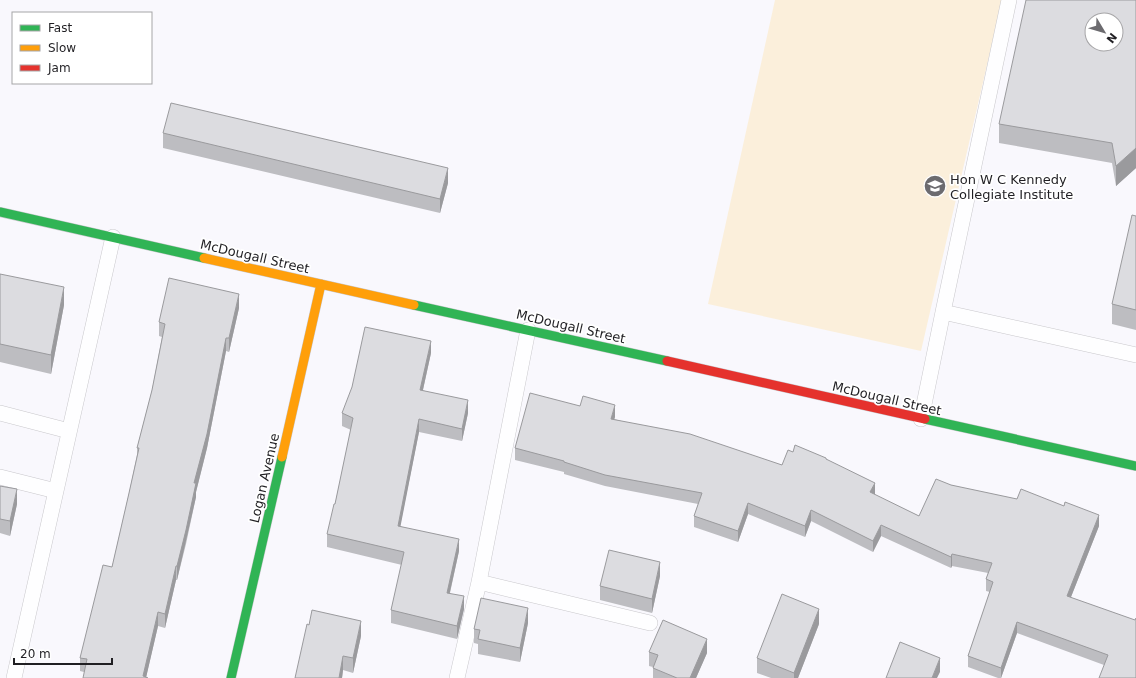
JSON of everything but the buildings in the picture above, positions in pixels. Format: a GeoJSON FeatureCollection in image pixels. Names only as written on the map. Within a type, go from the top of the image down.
{"type":"FeatureCollection","features":[{"type":"Feature","properties":{"kind":"street","name":"McDougall Street"},"geometry":{"type":"LineString","coordinates":[[0,212],[1136,466]]}},
{"type":"Feature","properties":{"kind":"street","name":"Logan Avenue"},"geometry":{"type":"LineString","coordinates":[[232,678],[321,284]]}},
{"type":"Feature","properties":{"kind":"lane"},"geometry":{"type":"LineString","coordinates":[[921,419],[1009,0]]}},
{"type":"Feature","properties":{"kind":"lane"},"geometry":{"type":"LineString","coordinates":[[14,678],[113,238]]}},
{"type":"Feature","properties":{"kind":"lane"},"geometry":{"type":"LineString","coordinates":[[943,312],[1136,355]]}},
{"type":"Feature","properties":{"kind":"lane"},"geometry":{"type":"LineString","coordinates":[[457,678],[479,582],[528,330]]}},
{"type":"Feature","properties":{"kind":"lane"},"geometry":{"type":"LineString","coordinates":[[0,413],[69,431]]}},
{"type":"Feature","properties":{"kind":"lane"},"geometry":{"type":"LineString","coordinates":[[0,477],[56,491]]}},
{"type":"Feature","properties":{"kind":"lane"},"geometry":{"type":"LineString","coordinates":[[479,582],[650,623]]}},
{"type":"Feature","properties":{"kind":"shaded area"},"geometry":{"type":"Polygon","coordinates":[[[775,0],[1002,0],[921,351],[708,304],[775,0]]]}},
{"type":"Feature","properties":{"kind":"traffic: fast"},"geometry":{"type":"LineString","coordinates":[[0,212],[204,258]]}},
{"type":"Feature","properties":{"kind":"traffic: fast"},"geometry":{"type":"LineString","coordinates":[[414,305],[667,361]]}},
{"type":"Feature","properties":{"kind":"traffic: fast"},"geometry":{"type":"LineString","coordinates":[[925,419],[1136,466]]}},
{"type":"Feature","properties":{"kind":"traffic: fast"},"geometry":{"type":"LineString","coordinates":[[231,678],[282,457]]}},
{"type":"Feature","properties":{"kind":"traffic: slow"},"geometry":{"type":"LineString","coordinates":[[204,258],[414,305]]}},
{"type":"Feature","properties":{"kind":"traffic: slow"},"geometry":{"type":"LineString","coordinates":[[282,457],[321,284]]}},
{"type":"Feature","properties":{"kind":"traffic: jam"},"geometry":{"type":"LineString","coordinates":[[667,361],[925,419]]}},
{"type":"Feature","properties":{"kind":"place","name":"Hon W C Kennedy Collegiate Institute"},"geometry":{"type":"Point","coordinates":[935,186]}}]}
